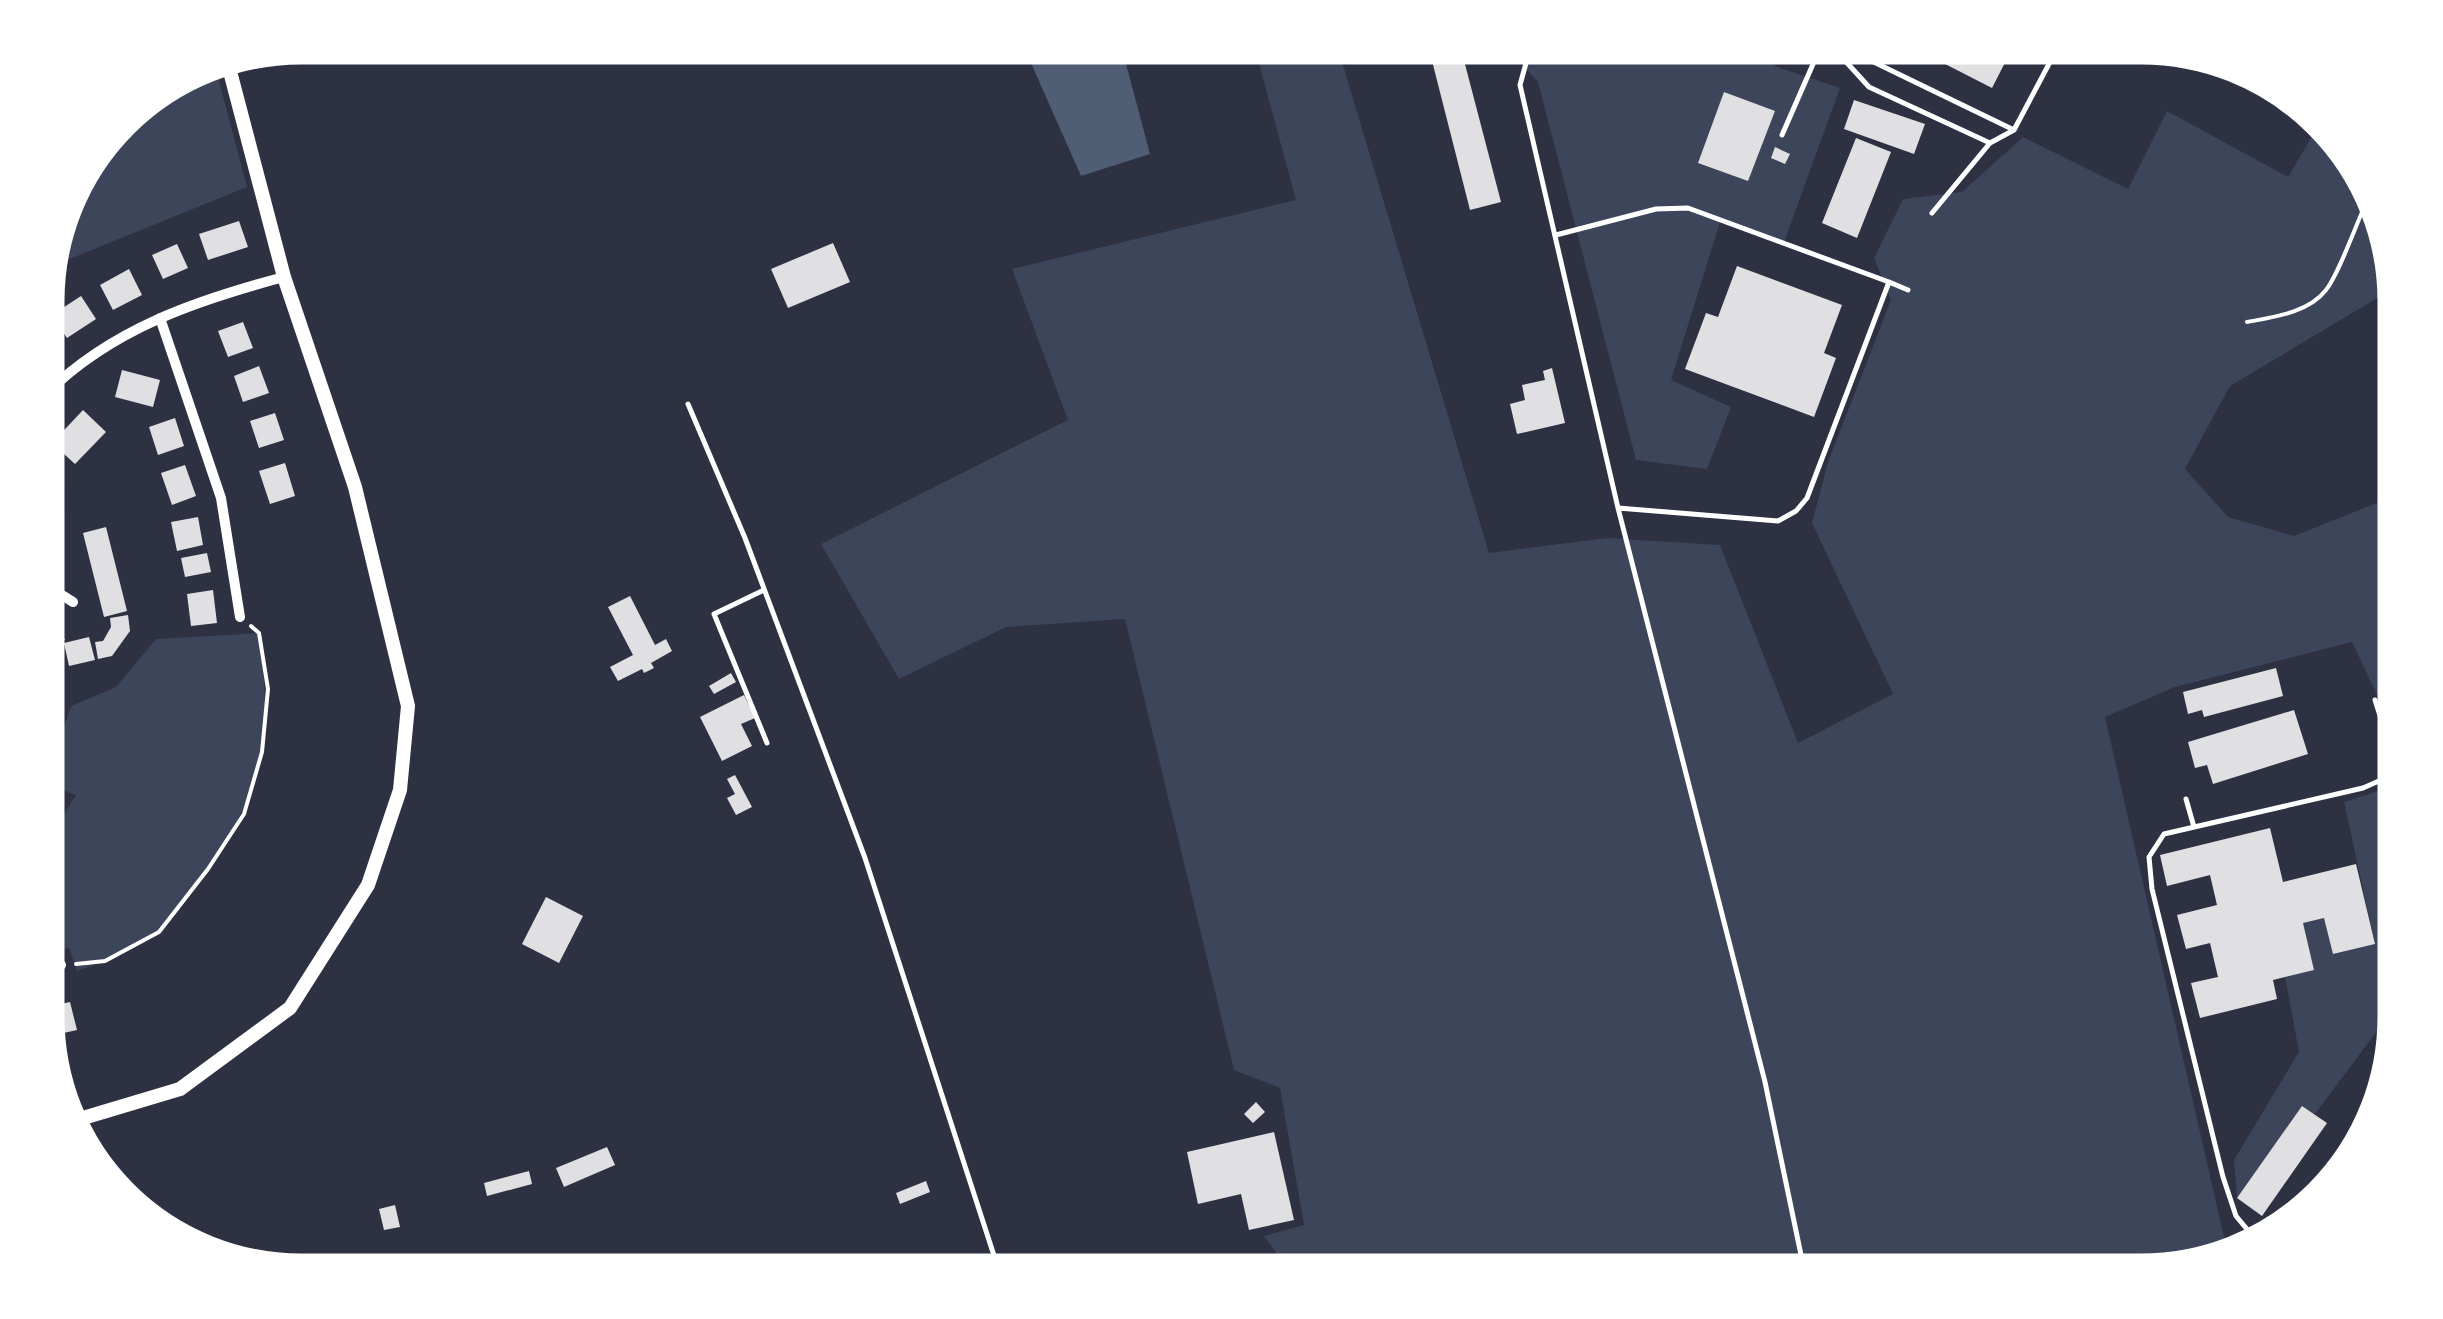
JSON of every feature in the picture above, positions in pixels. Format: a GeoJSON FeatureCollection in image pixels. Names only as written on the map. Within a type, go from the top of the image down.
{"type":"FeatureCollection","features":[{"type":"Feature","properties":{"kind":"street"},"geometry":{"type":"LineString","coordinates":[[85,1118],[180,1089],[290,1008],[368,885],[400,790],[408,706],[356,486],[284,277],[231,74]]}},
{"type":"Feature","properties":{"kind":"street"},"geometry":{"type":"LineString","coordinates":[[63,377],[119,337],[160,318],[230,291],[284,277]]}},
{"type":"Feature","properties":{"kind":"street"},"geometry":{"type":"LineString","coordinates":[[160,318],[222,498],[240,617]]}},
{"type":"Feature","properties":{"kind":"street"},"geometry":{"type":"LineString","coordinates":[[63,595],[73,602]]}},
{"type":"Feature","properties":{"kind":"lane"},"geometry":{"type":"LineString","coordinates":[[1526,62],[1520,86],[1618,508],[1765,1082],[1801,1256]]}},
{"type":"Feature","properties":{"kind":"lane"},"geometry":{"type":"LineString","coordinates":[[1782,135],[1814,62]]}},
{"type":"Feature","properties":{"kind":"lane"},"geometry":{"type":"LineString","coordinates":[[1846,62],[1869,87],[1990,143]]}},
{"type":"Feature","properties":{"kind":"lane"},"geometry":{"type":"LineString","coordinates":[[1874,62],[2014,130]]}},
{"type":"Feature","properties":{"kind":"lane"},"geometry":{"type":"LineString","coordinates":[[1932,212],[1990,143],[2014,130],[2050,62]]}},
{"type":"Feature","properties":{"kind":"lane"},"geometry":{"type":"LineString","coordinates":[[1556,235],[1656,209],[1688,208],[1908,290]]}},
{"type":"Feature","properties":{"kind":"lane"},"geometry":{"type":"LineString","coordinates":[[1618,508],[1778,521],[1796,511],[1807,498],[1890,282]]}},
{"type":"Feature","properties":{"kind":"lane"},"geometry":{"type":"LineString","coordinates":[[688,404],[764,590],[865,858],[994,1257]]}},
{"type":"Feature","properties":{"kind":"lane"},"geometry":{"type":"LineString","coordinates":[[764,590],[714,614],[767,743]]}},
{"type":"Feature","properties":{"kind":"lane"},"geometry":{"type":"LineString","coordinates":[[2375,700],[2380,716]]}},
{"type":"Feature","properties":{"kind":"lane"},"geometry":{"type":"LineString","coordinates":[[2249,1231],[2236,1216],[2223,1177],[2152,889],[2149,857],[2164,834],[2363,788],[2380,780]]}},
{"type":"Feature","properties":{"kind":"lane"},"geometry":{"type":"LineString","coordinates":[[2186,799],[2194,827]]}},
{"type":"Feature","properties":{"kind":"path"},"geometry":{"type":"LineString","coordinates":[[2247,322],[2283,316],[2304,307],[2326,290],[2362,211]]}},
{"type":"Feature","properties":{"kind":"path"},"geometry":{"type":"LineString","coordinates":[[62,965],[105,962],[159,932],[244,814],[262,752],[268,690],[260,633],[240,617]]}},
{"type":"Feature","properties":{"kind":"shaded area"},"geometry":{"type":"Polygon","coordinates":[[[1031,62],[1126,62],[1150,154],[1081,176],[1031,62]]]}},
{"type":"Feature","properties":{"kind":"shaded area"},"geometry":{"type":"Polygon","coordinates":[[[1259,62],[1342,62],[1489,553],[1607,538],[1720,545],[1798,743],[1893,694],[1812,523],[1828,462],[1891,300],[1874,258],[1903,199],[1962,192],[2023,137],[2128,189],[2167,111],[2288,177],[2312,135],[2321,144],[2349,182],[2362,210],[2372,239],[2380,297],[2230,386],[2185,469],[2228,517],[2294,536],[2380,502],[2380,701],[2352,642],[2175,687],[2105,717],[2225,1241],[2157,1256],[1279,1256],[1264,1236],[1304,1225],[1280,1088],[1234,1070],[1125,619],[1006,627],[899,679],[821,544],[1068,420],[1012,269],[1296,200],[1259,62]]]}},
{"type":"Feature","properties":{"kind":"shaded area"},"geometry":{"type":"Polygon","coordinates":[[[1520,62],[1776,62],[1775,66],[1840,88],[1783,245],[1720,222],[1671,380],[1731,407],[1707,469],[1636,460],[1538,82],[1520,62]]]}},
{"type":"Feature","properties":{"kind":"shaded area"},"geometry":{"type":"Polygon","coordinates":[[[218,78],[247,187],[67,260],[87,196],[112,156],[144,122],[169,103],[218,78]]]}},
{"type":"Feature","properties":{"kind":"shaded area"},"geometry":{"type":"Polygon","coordinates":[[[259,633],[265,706],[257,769],[233,828],[173,916],[151,938],[131,950],[77,971],[69,948],[62,949],[62,817],[76,795],[62,790],[62,733],[71,706],[116,687],[156,639],[259,633]]]}},
{"type":"Feature","properties":{"kind":"shaded area"},"geometry":{"type":"Polygon","coordinates":[[[2380,790],[2380,1027],[2315,1114],[2302,1107],[2237,1198],[2234,1160],[2299,1052],[2285,977],[2314,970],[2303,923],[2324,918],[2334,954],[2375,944],[2344,802],[2380,790]]]}},
{"type":"Feature","properties":{"kind":"building"},"geometry":{"type":"Polygon","coordinates":[[[1432,62],[1464,62],[1501,202],[1470,210],[1432,62]]]}},
{"type":"Feature","properties":{"kind":"building"},"geometry":{"type":"Polygon","coordinates":[[[1941,62],[2005,62],[1992,88],[1941,62]]]}},
{"type":"Feature","properties":{"kind":"building"},"geometry":{"type":"Polygon","coordinates":[[[1724,92],[1775,111],[1748,181],[1698,163],[1724,92]]]}},
{"type":"Feature","properties":{"kind":"building"},"geometry":{"type":"Polygon","coordinates":[[[1854,100],[1925,124],[1914,154],[1844,129],[1854,100]]]}},
{"type":"Feature","properties":{"kind":"building"},"geometry":{"type":"Polygon","coordinates":[[[1856,138],[1891,152],[1857,238],[1822,223],[1856,138]]]}},
{"type":"Feature","properties":{"kind":"building"},"geometry":{"type":"Polygon","coordinates":[[[1775,147],[1790,154],[1785,164],[1771,158],[1775,147]]]}},
{"type":"Feature","properties":{"kind":"building"},"geometry":{"type":"Polygon","coordinates":[[[239,221],[248,247],[208,260],[199,234],[239,221]]]}},
{"type":"Feature","properties":{"kind":"building"},"geometry":{"type":"Polygon","coordinates":[[[833,243],[850,282],[788,308],[771,269],[833,243]]]}},
{"type":"Feature","properties":{"kind":"building"},"geometry":{"type":"Polygon","coordinates":[[[177,244],[188,268],[163,279],[152,255],[177,244]]]}},
{"type":"Feature","properties":{"kind":"building"},"geometry":{"type":"Polygon","coordinates":[[[1737,266],[1842,305],[1824,353],[1836,358],[1814,417],[1685,369],[1706,313],[1718,317],[1737,266]]]}},
{"type":"Feature","properties":{"kind":"building"},"geometry":{"type":"Polygon","coordinates":[[[129,269],[142,295],[113,310],[100,285],[129,269]]]}},
{"type":"Feature","properties":{"kind":"building"},"geometry":{"type":"Polygon","coordinates":[[[81,296],[96,319],[67,338],[63,332],[63,308],[81,296]]]}},
{"type":"Feature","properties":{"kind":"building"},"geometry":{"type":"Polygon","coordinates":[[[243,322],[253,348],[228,357],[218,331],[243,322]]]}},
{"type":"Feature","properties":{"kind":"building"},"geometry":{"type":"Polygon","coordinates":[[[259,366],[269,393],[243,402],[234,376],[259,366]]]}},
{"type":"Feature","properties":{"kind":"building"},"geometry":{"type":"Polygon","coordinates":[[[1552,368],[1565,423],[1517,434],[1510,404],[1525,400],[1522,385],[1545,380],[1543,371],[1552,368]]]}},
{"type":"Feature","properties":{"kind":"building"},"geometry":{"type":"Polygon","coordinates":[[[122,370],[160,380],[153,407],[115,397],[122,370]]]}},
{"type":"Feature","properties":{"kind":"building"},"geometry":{"type":"Polygon","coordinates":[[[83,410],[106,432],[75,464],[63,453],[63,432],[83,410]]]}},
{"type":"Feature","properties":{"kind":"building"},"geometry":{"type":"Polygon","coordinates":[[[275,413],[284,440],[259,448],[250,421],[275,413]]]}},
{"type":"Feature","properties":{"kind":"building"},"geometry":{"type":"Polygon","coordinates":[[[175,418],[184,446],[158,455],[149,427],[175,418]]]}},
{"type":"Feature","properties":{"kind":"building"},"geometry":{"type":"Polygon","coordinates":[[[285,463],[295,496],[270,504],[259,471],[285,463]]]}},
{"type":"Feature","properties":{"kind":"building"},"geometry":{"type":"Polygon","coordinates":[[[185,465],[196,496],[172,505],[161,473],[185,465]]]}},
{"type":"Feature","properties":{"kind":"building"},"geometry":{"type":"Polygon","coordinates":[[[198,517],[203,545],[177,551],[171,522],[198,517]]]}},
{"type":"Feature","properties":{"kind":"building"},"geometry":{"type":"Polygon","coordinates":[[[106,527],[127,611],[104,617],[83,533],[106,527]]]}},
{"type":"Feature","properties":{"kind":"building"},"geometry":{"type":"Polygon","coordinates":[[[207,553],[211,572],[185,577],[181,558],[207,553]]]}},
{"type":"Feature","properties":{"kind":"building"},"geometry":{"type":"Polygon","coordinates":[[[213,590],[217,623],[191,626],[187,594],[213,590]]]}},
{"type":"Feature","properties":{"kind":"building"},"geometry":{"type":"Polygon","coordinates":[[[630,596],[655,645],[666,639],[672,651],[651,663],[654,668],[644,673],[642,669],[618,681],[610,667],[633,655],[608,607],[630,596]]]}},
{"type":"Feature","properties":{"kind":"building"},"geometry":{"type":"Polygon","coordinates":[[[128,615],[130,631],[112,656],[98,659],[95,642],[103,641],[111,627],[110,618],[128,615]]]}},
{"type":"Feature","properties":{"kind":"building"},"geometry":{"type":"Polygon","coordinates":[[[89,637],[95,660],[69,666],[64,643],[89,637]]]}},
{"type":"Feature","properties":{"kind":"building"},"geometry":{"type":"Polygon","coordinates":[[[2276,668],[2283,696],[2204,717],[2202,710],[2188,714],[2183,692],[2276,668]]]}},
{"type":"Feature","properties":{"kind":"building"},"geometry":{"type":"Polygon","coordinates":[[[731,673],[736,682],[714,694],[709,686],[731,673]]]}},
{"type":"Feature","properties":{"kind":"building"},"geometry":{"type":"Polygon","coordinates":[[[744,695],[755,718],[741,724],[752,746],[722,761],[700,717],[744,695]]]}},
{"type":"Feature","properties":{"kind":"building"},"geometry":{"type":"Polygon","coordinates":[[[2294,710],[2308,754],[2213,784],[2207,765],[2195,768],[2188,742],[2294,710]]]}},
{"type":"Feature","properties":{"kind":"building"},"geometry":{"type":"Polygon","coordinates":[[[735,775],[752,807],[736,815],[727,798],[735,794],[727,779],[735,775]]]}},
{"type":"Feature","properties":{"kind":"building"},"geometry":{"type":"Polygon","coordinates":[[[2270,828],[2283,882],[2356,864],[2375,944],[2333,954],[2324,918],[2303,923],[2314,970],[2273,980],[2277,999],[2200,1018],[2191,983],[2218,977],[2210,943],[2186,949],[2177,915],[2217,905],[2210,875],[2167,886],[2160,855],[2270,828]]]}},
{"type":"Feature","properties":{"kind":"building"},"geometry":{"type":"Polygon","coordinates":[[[546,897],[583,916],[559,963],[522,944],[546,897]]]}},
{"type":"Feature","properties":{"kind":"building"},"geometry":{"type":"Polygon","coordinates":[[[70,1002],[77,1030],[63,1033],[62,1004],[70,1002]]]}},
{"type":"Feature","properties":{"kind":"building"},"geometry":{"type":"Polygon","coordinates":[[[1256,1102],[1265,1112],[1253,1123],[1244,1114],[1256,1102]]]}},
{"type":"Feature","properties":{"kind":"building"},"geometry":{"type":"Polygon","coordinates":[[[2302,1106],[2327,1123],[2262,1216],[2237,1198],[2302,1106]]]}},
{"type":"Feature","properties":{"kind":"building"},"geometry":{"type":"Polygon","coordinates":[[[1274,1132],[1294,1220],[1249,1230],[1241,1194],[1198,1204],[1187,1152],[1274,1132]]]}},
{"type":"Feature","properties":{"kind":"building"},"geometry":{"type":"Polygon","coordinates":[[[607,1147],[615,1165],[564,1187],[556,1168],[607,1147]]]}},
{"type":"Feature","properties":{"kind":"building"},"geometry":{"type":"Polygon","coordinates":[[[529,1171],[532,1184],[487,1196],[484,1183],[529,1171]]]}},
{"type":"Feature","properties":{"kind":"building"},"geometry":{"type":"Polygon","coordinates":[[[926,1181],[930,1192],[900,1204],[896,1193],[926,1181]]]}},
{"type":"Feature","properties":{"kind":"building"},"geometry":{"type":"Polygon","coordinates":[[[395,1205],[400,1227],[384,1230],[379,1209],[395,1205]]]}}]}
